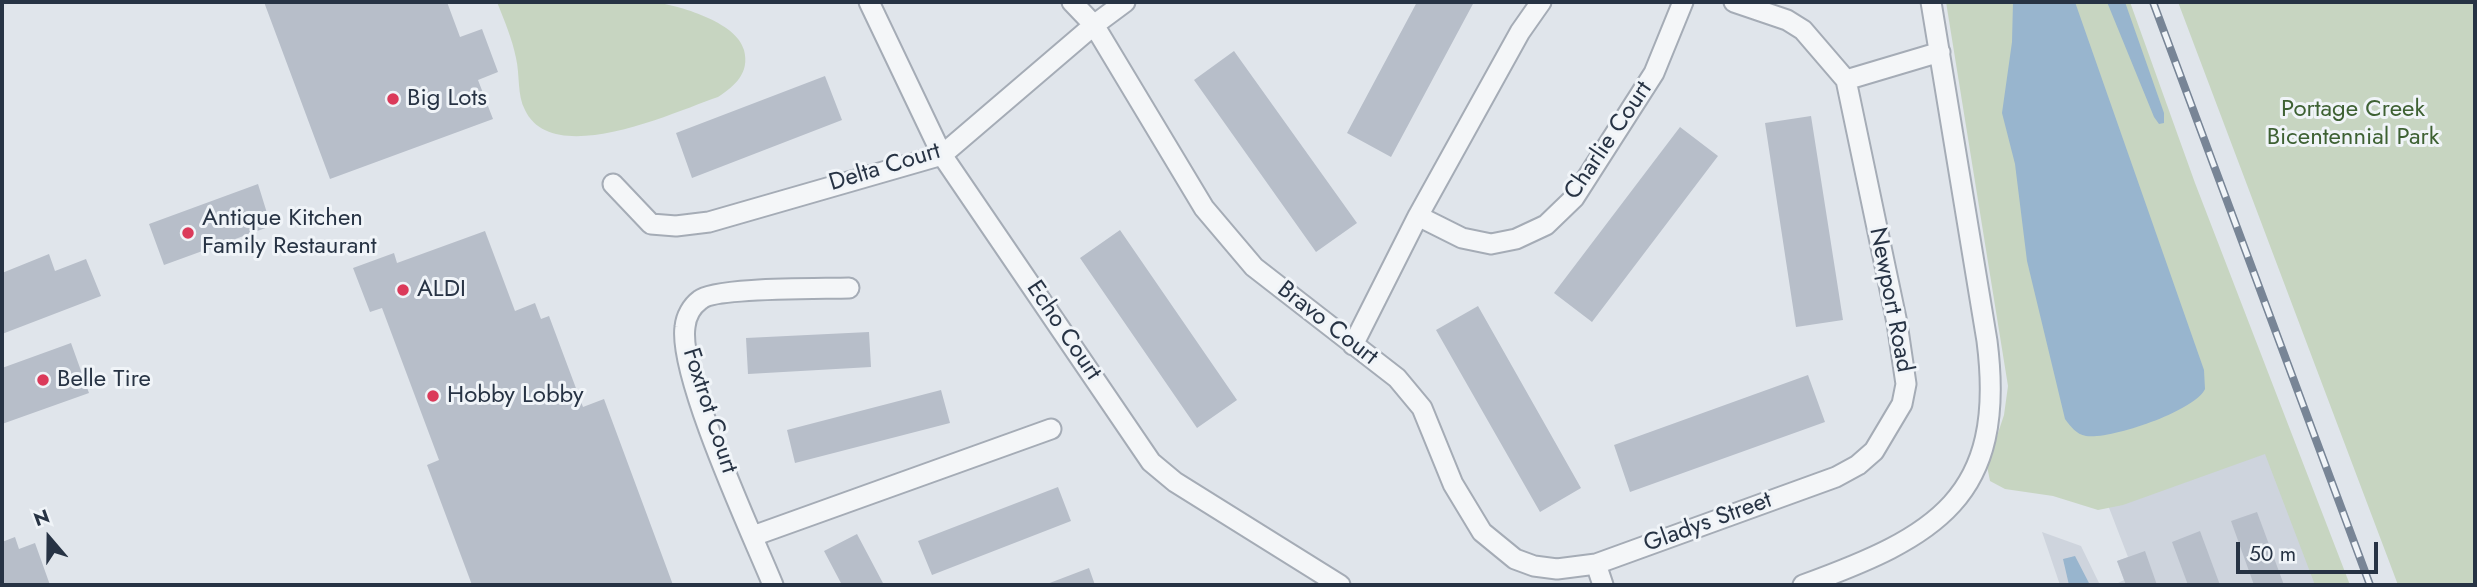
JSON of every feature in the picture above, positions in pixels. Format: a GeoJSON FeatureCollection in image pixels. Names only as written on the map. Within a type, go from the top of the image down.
{"type":"FeatureCollection","features":[{"type":"Feature","properties":{"kind":"street","name":"Echo Court"},"geometry":{"type":"LineString","coordinates":[[869,2],[942,155],[1151,462],[1175,482],[1340,585]]}},
{"type":"Feature","properties":{"kind":"street","name":"Bravo Court"},"geometry":{"type":"LineString","coordinates":[[1072,2],[1094,24],[1204,208],[1254,267],[1397,377],[1422,408],[1453,484],[1482,532],[1497,547],[1515,559],[1534,566],[1557,569],[1596,564]]}},
{"type":"Feature","properties":{"kind":"street","name":"Delta Court"},"geometry":{"type":"LineString","coordinates":[[613,184],[651,224],[676,226],[709,222],[942,155],[1094,24],[1125,2]]}},
{"type":"Feature","properties":{"kind":"street"},"geometry":{"type":"LineString","coordinates":[[1353,345],[1418,216],[1520,32],[1541,2]]}},
{"type":"Feature","properties":{"kind":"street","name":"Charlie Court"},"geometry":{"type":"LineString","coordinates":[[1418,216],[1462,238],[1491,244],[1516,239],[1546,225],[1574,198],[1654,73],[1683,2]]}},
{"type":"Feature","properties":{"kind":"street"},"geometry":{"type":"LineString","coordinates":[[1734,2],[1787,20],[1804,30],[1846,80],[1940,52]]}},
{"type":"Feature","properties":{"kind":"street"},"geometry":{"type":"LineString","coordinates":[[1803,585],[1880,555],[1919,535],[1954,504],[1971,476],[1990,411],[1992,380],[1987,341],[1931,2]]}},
{"type":"Feature","properties":{"kind":"street","name":"Newport Road"},"geometry":{"type":"LineString","coordinates":[[1820,483],[1858,465],[1874,451],[1902,404],[1906,384],[1897,323],[1846,80]]}},
{"type":"Feature","properties":{"kind":"street","name":"Foxtrot Court"},"geometry":{"type":"LineString","coordinates":[[773,585],[695,384],[686,351],[685,328],[689,312],[702,298],[732,292],[849,288]]}},
{"type":"Feature","properties":{"kind":"street"},"geometry":{"type":"LineString","coordinates":[[753,536],[1051,429]]}},
{"type":"Feature","properties":{"kind":"street","name":"Gladys Street"},"geometry":{"type":"LineString","coordinates":[[1596,564],[1820,483]]}},
{"type":"Feature","properties":{"kind":"street"},"geometry":{"type":"LineString","coordinates":[[1596,564],[1603,585]]}},
{"type":"Feature","properties":{"kind":"shaded area"},"geometry":{"type":"Polygon","coordinates":[[[2263,444],[2317,585],[2114,585],[2124,580],[2117,561],[2128,557],[2106,500],[2263,444]]]}},
{"type":"Feature","properties":{"kind":"shaded area"},"geometry":{"type":"Polygon","coordinates":[[[2042,532],[2081,546],[2100,585],[2060,585],[2042,532]]]}},
{"type":"Feature","properties":{"kind":"green space"},"geometry":{"type":"Polygon","coordinates":[[[641,1],[677,7],[719,23],[730,31],[744,50],[745,66],[740,78],[718,97],[616,131],[587,136],[561,135],[540,127],[525,110],[514,51],[497,2],[641,1]]]}},
{"type":"Feature","properties":{"kind":"green space"},"geometry":{"type":"Polygon","coordinates":[[[1946,2],[2130,2],[2195,183],[2350,585],[2315,585],[2265,454],[2123,505],[2098,510],[2053,496],[2005,489],[1990,481],[1987,466],[2004,415],[2008,386],[1946,2]]]}},
{"type":"Feature","properties":{"kind":"green space","name":"Portage Creek Bicentennial Park"},"geometry":{"type":"Polygon","coordinates":[[[2178,2],[2475,2],[2475,585],[2398,585],[2178,2]]]}},
{"type":"Feature","properties":{"kind":"water"},"geometry":{"type":"Polygon","coordinates":[[[2013,2],[2075,2],[2204,370],[2205,389],[2198,398],[2169,415],[2132,429],[2086,436],[2074,430],[2065,419],[2027,261],[2015,164],[2002,113],[2012,42],[2013,2]]]}},
{"type":"Feature","properties":{"kind":"water"},"geometry":{"type":"Polygon","coordinates":[[[2107,2],[2125,2],[2164,113],[2164,123],[2159,124],[2154,117],[2107,2]]]}},
{"type":"Feature","properties":{"kind":"water"},"geometry":{"type":"Polygon","coordinates":[[[2075,556],[2090,585],[2069,585],[2063,559],[2075,556]]]}},
{"type":"Feature","properties":{"kind":"building","name":"Big Lots"},"geometry":{"type":"Polygon","coordinates":[[[264,2],[447,2],[460,37],[482,29],[498,72],[478,80],[493,119],[330,179],[264,2]]]}},
{"type":"Feature","properties":{"kind":"building"},"geometry":{"type":"Polygon","coordinates":[[[1417,2],[1474,2],[1391,157],[1347,133],[1417,2]]]}},
{"type":"Feature","properties":{"kind":"building"},"geometry":{"type":"Polygon","coordinates":[[[1234,51],[1357,223],[1316,252],[1194,80],[1234,51]]]}},
{"type":"Feature","properties":{"kind":"building"},"geometry":{"type":"Polygon","coordinates":[[[825,76],[842,120],[692,178],[676,133],[825,76]]]}},
{"type":"Feature","properties":{"kind":"building"},"geometry":{"type":"Polygon","coordinates":[[[1811,116],[1843,320],[1796,327],[1765,123],[1811,116]]]}},
{"type":"Feature","properties":{"kind":"building"},"geometry":{"type":"Polygon","coordinates":[[[1680,127],[1718,156],[1592,322],[1554,293],[1680,127]]]}},
{"type":"Feature","properties":{"kind":"building"},"geometry":{"type":"Polygon","coordinates":[[[258,184],[271,226],[164,265],[149,224],[258,184]]]}},
{"type":"Feature","properties":{"kind":"building"},"geometry":{"type":"Polygon","coordinates":[[[1120,230],[1237,400],[1197,428],[1080,258],[1120,230]]]}},
{"type":"Feature","properties":{"kind":"building"},"geometry":{"type":"Polygon","coordinates":[[[485,231],[515,311],[535,303],[541,319],[549,316],[583,407],[604,399],[673,585],[472,585],[427,465],[439,460],[382,308],[370,312],[353,268],[394,253],[397,263],[485,231]]]}},
{"type":"Feature","properties":{"kind":"building"},"geometry":{"type":"Polygon","coordinates":[[[49,254],[55,271],[86,259],[101,296],[2,334],[2,273],[49,254]]]}},
{"type":"Feature","properties":{"kind":"building"},"geometry":{"type":"Polygon","coordinates":[[[1478,306],[1581,488],[1540,512],[1436,330],[1478,306]]]}},
{"type":"Feature","properties":{"kind":"building"},"geometry":{"type":"Polygon","coordinates":[[[869,332],[871,367],[748,374],[746,338],[869,332]]]}},
{"type":"Feature","properties":{"kind":"building","name":"Belle Tire"},"geometry":{"type":"Polygon","coordinates":[[[71,343],[89,393],[2,424],[2,368],[71,343]]]}},
{"type":"Feature","properties":{"kind":"building"},"geometry":{"type":"Polygon","coordinates":[[[1808,375],[1825,422],[1630,492],[1614,445],[1808,375]]]}},
{"type":"Feature","properties":{"kind":"building"},"geometry":{"type":"Polygon","coordinates":[[[941,390],[950,423],[795,463],[787,430],[941,390]]]}},
{"type":"Feature","properties":{"kind":"building"},"geometry":{"type":"Polygon","coordinates":[[[1058,487],[1071,521],[932,575],[918,541],[1058,487]]]}},
{"type":"Feature","properties":{"kind":"building"},"geometry":{"type":"Polygon","coordinates":[[[2257,512],[2284,585],[2254,585],[2231,521],[2257,512]]]}},
{"type":"Feature","properties":{"kind":"building"},"geometry":{"type":"Polygon","coordinates":[[[2200,531],[2220,585],[2188,585],[2172,542],[2200,531]]]}},
{"type":"Feature","properties":{"kind":"building"},"geometry":{"type":"Polygon","coordinates":[[[857,534],[884,585],[842,585],[824,551],[857,534]]]}},
{"type":"Feature","properties":{"kind":"building"},"geometry":{"type":"Polygon","coordinates":[[[15,537],[19,549],[35,543],[50,585],[2,585],[2,542],[15,537]]]}},
{"type":"Feature","properties":{"kind":"building"},"geometry":{"type":"Polygon","coordinates":[[[2145,551],[2157,585],[2126,585],[2117,561],[2145,551]]]}},
{"type":"Feature","properties":{"kind":"building"},"geometry":{"type":"Polygon","coordinates":[[[1089,568],[1095,585],[1047,585],[1047,584],[1089,568]]]}},
{"type":"Feature","properties":{"kind":"railway"},"geometry":{"type":"LineString","coordinates":[[2153,2],[2370,585]]}},
{"type":"Feature","properties":{"kind":"place","name":"Big Lots"},"geometry":{"type":"Point","coordinates":[393,99]}},
{"type":"Feature","properties":{"kind":"place","name":"Antique Kitchen Family Restaurant"},"geometry":{"type":"Point","coordinates":[188,233]}},
{"type":"Feature","properties":{"kind":"place","name":"ALDI"},"geometry":{"type":"Point","coordinates":[403,290]}},
{"type":"Feature","properties":{"kind":"place","name":"Belle Tire"},"geometry":{"type":"Point","coordinates":[43,380]}},
{"type":"Feature","properties":{"kind":"place","name":"Hobby Lobby"},"geometry":{"type":"Point","coordinates":[433,396]}}]}
